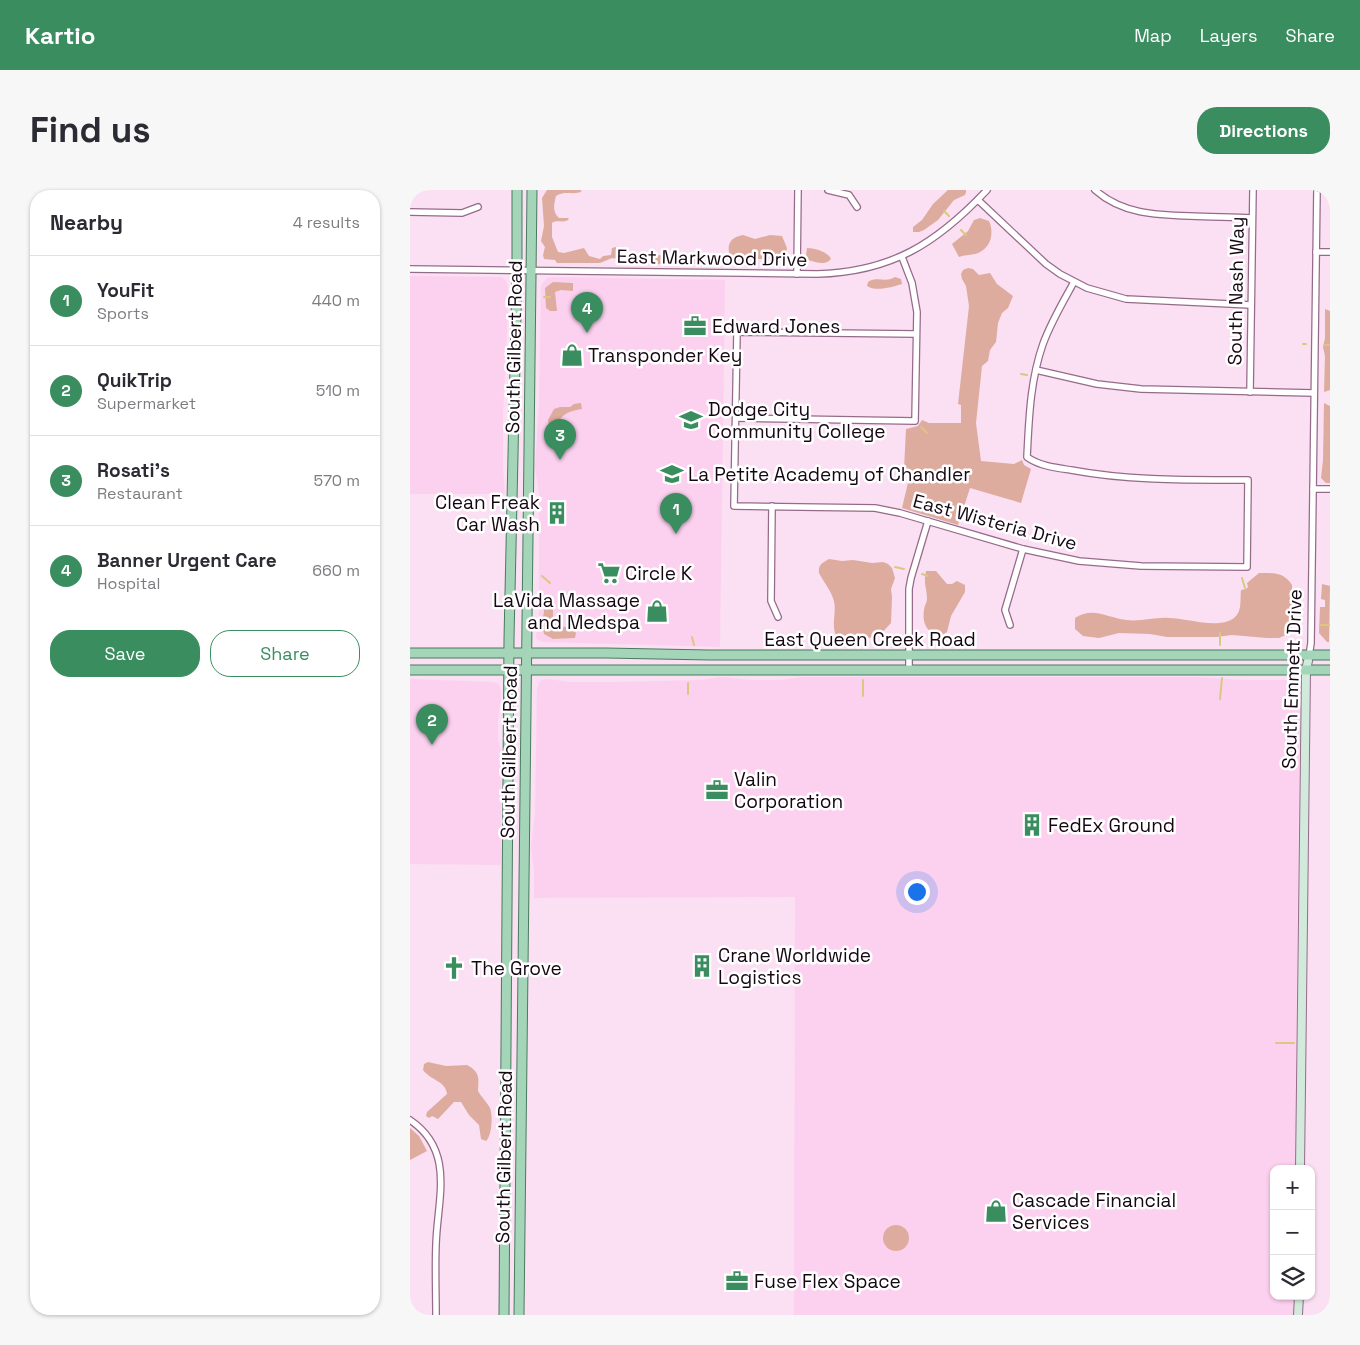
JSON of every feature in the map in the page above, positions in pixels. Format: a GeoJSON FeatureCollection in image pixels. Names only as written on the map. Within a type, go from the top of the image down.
{"type":"FeatureCollection","features":[{"type":"Feature","properties":{"kind":"main road","name":"South Gilbert Road"},"geometry":{"type":"LineString","coordinates":[[504,1315],[509,653],[517,190]]}},
{"type":"Feature","properties":{"kind":"main road","name":"South Gilbert Road"},"geometry":{"type":"LineString","coordinates":[[519,1315],[528,671],[532,190]]}},
{"type":"Feature","properties":{"kind":"main road","name":"East Queen Creek Road"},"geometry":{"type":"LineString","coordinates":[[410,653],[909,655],[1307,662],[1330,670]]}},
{"type":"Feature","properties":{"kind":"main road"},"geometry":{"type":"LineString","coordinates":[[709,655],[709,670]]}},
{"type":"Feature","properties":{"kind":"main road","name":"East Queen Creek Road"},"geometry":{"type":"LineString","coordinates":[[410,670],[909,670],[1307,662],[1330,655]]}},
{"type":"Feature","properties":{"kind":"main road"},"geometry":{"type":"LineString","coordinates":[[508,858],[524,859]]}},
{"type":"Feature","properties":{"kind":"main road"},"geometry":{"type":"LineString","coordinates":[[506,1046],[522,1046]]}},
{"type":"Feature","properties":{"kind":"street"},"geometry":{"type":"LineString","coordinates":[[797,274],[798,190]]}},
{"type":"Feature","properties":{"kind":"street"},"geometry":{"type":"LineString","coordinates":[[828,190],[849,195],[856,207]]}},
{"type":"Feature","properties":{"kind":"street","name":"East Markwood Drive"},"geometry":{"type":"LineString","coordinates":[[410,269],[797,274],[851,272],[902,257],[921,246],[947,230],[987,190]]}},
{"type":"Feature","properties":{"kind":"street"},"geometry":{"type":"LineString","coordinates":[[1095,190],[1110,201],[1137,212],[1252,218]]}},
{"type":"Feature","properties":{"kind":"street","name":"South Nash Way"},"geometry":{"type":"LineString","coordinates":[[1250,392],[1253,190]]}},
{"type":"Feature","properties":{"kind":"street","name":"South Emmett Drive"},"geometry":{"type":"LineString","coordinates":[[1300,1165],[1307,662],[1311,640],[1317,190]]}},
{"type":"Feature","properties":{"kind":"street"},"geometry":{"type":"LineString","coordinates":[[978,200],[1046,264],[1074,282],[1100,293],[1126,299],[1251,305]]}},
{"type":"Feature","properties":{"kind":"street"},"geometry":{"type":"LineString","coordinates":[[410,212],[462,213],[478,207]]}},
{"type":"Feature","properties":{"kind":"street"},"geometry":{"type":"LineString","coordinates":[[1316,252],[1330,252]]}},
{"type":"Feature","properties":{"kind":"street"},"geometry":{"type":"LineString","coordinates":[[902,257],[912,283],[915,298],[916,334],[915,421],[736,418],[737,332],[916,334]]}},
{"type":"Feature","properties":{"kind":"street"},"geometry":{"type":"LineString","coordinates":[[1074,282],[1049,330],[1036,370],[1117,387],[1166,391],[1314,393]]}},
{"type":"Feature","properties":{"kind":"street","name":"East Wisteria Drive"},"geometry":{"type":"LineString","coordinates":[[736,418],[734,506],[875,508],[900,513],[1050,556],[1107,564],[1247,568],[1248,480],[1125,478],[1066,469],[1034,462],[1027,457],[1030,404],[1036,370]]}},
{"type":"Feature","properties":{"kind":"street"},"geometry":{"type":"LineString","coordinates":[[1313,488],[1330,489]]}},
{"type":"Feature","properties":{"kind":"street"},"geometry":{"type":"LineString","coordinates":[[772,506],[771,602],[778,617]]}},
{"type":"Feature","properties":{"kind":"street"},"geometry":{"type":"LineString","coordinates":[[909,670],[909,600],[911,578],[928,521]]}},
{"type":"Feature","properties":{"kind":"street"},"geometry":{"type":"LineString","coordinates":[[1010,625],[1005,610],[1023,549]]}},
{"type":"Feature","properties":{"kind":"street"},"geometry":{"type":"LineString","coordinates":[[410,1120],[423,1130],[429,1139],[442,1172],[436,1244],[436,1315]]}},
{"type":"Feature","properties":{"kind":"street"},"geometry":{"type":"LineString","coordinates":[[1298,1315],[1299,1300]]}},
{"type":"Feature","properties":{"kind":"shaded area"},"geometry":{"type":"Polygon","coordinates":[[[547,190],[582,191],[563,193],[556,196],[555,213],[559,218],[569,219],[552,223],[552,237],[558,252],[564,253],[584,248],[589,256],[600,259],[603,256],[611,255],[612,248],[616,247],[619,259],[612,258],[600,263],[557,263],[555,260],[544,259],[545,247],[541,241],[544,226],[542,198],[547,190]]]}},
{"type":"Feature","properties":{"kind":"shaded area"},"geometry":{"type":"Polygon","coordinates":[[[948,190],[966,190],[966,192],[965,195],[954,200],[938,220],[924,230],[913,232],[913,227],[922,220],[933,204],[948,190]]]}},
{"type":"Feature","properties":{"kind":"shaded area"},"geometry":{"type":"Polygon","coordinates":[[[980,218],[989,221],[991,226],[991,236],[988,245],[980,252],[959,257],[952,244],[968,231],[974,220],[980,218]]]}},
{"type":"Feature","properties":{"kind":"shaded area"},"geometry":{"type":"Polygon","coordinates":[[[743,235],[755,239],[770,235],[782,236],[787,248],[785,258],[777,261],[762,259],[746,260],[730,256],[729,245],[735,237],[743,235]]]}},
{"type":"Feature","properties":{"kind":"shaded area"},"geometry":{"type":"Polygon","coordinates":[[[807,248],[821,251],[831,259],[824,263],[808,260],[806,255],[807,248]]]}},
{"type":"Feature","properties":{"kind":"shaded area"},"geometry":{"type":"Polygon","coordinates":[[[634,252],[645,257],[660,255],[672,258],[681,255],[698,260],[707,260],[717,257],[724,264],[639,263],[627,259],[627,253],[634,252]]]}},
{"type":"Feature","properties":{"kind":"shaded area"},"geometry":{"type":"Polygon","coordinates":[[[973,269],[979,275],[990,273],[997,284],[1013,296],[998,323],[996,342],[990,350],[988,361],[982,366],[976,423],[981,461],[1014,464],[1022,460],[1024,465],[1031,469],[1021,503],[970,488],[958,525],[902,508],[911,470],[904,469],[906,429],[918,426],[922,420],[929,423],[961,423],[961,405],[958,404],[969,306],[966,286],[961,274],[963,270],[973,269]]]}},
{"type":"Feature","properties":{"kind":"shaded area"},"geometry":{"type":"Polygon","coordinates":[[[410,276],[501,277],[506,281],[508,287],[508,310],[503,414],[505,494],[410,494],[410,276]]]}},
{"type":"Feature","properties":{"kind":"shaded area"},"geometry":{"type":"Polygon","coordinates":[[[895,277],[901,279],[902,284],[879,289],[867,286],[871,280],[892,279],[895,277]]]}},
{"type":"Feature","properties":{"kind":"shaded area"},"geometry":{"type":"Polygon","coordinates":[[[547,278],[725,280],[720,647],[544,642],[539,641],[536,637],[539,610],[539,494],[535,467],[539,403],[541,285],[547,278]]]}},
{"type":"Feature","properties":{"kind":"shaded area"},"geometry":{"type":"Polygon","coordinates":[[[553,282],[573,283],[573,291],[561,290],[555,292],[557,311],[550,311],[546,308],[545,288],[553,282]]]}},
{"type":"Feature","properties":{"kind":"shaded area"},"geometry":{"type":"Polygon","coordinates":[[[1325,309],[1330,311],[1330,390],[1324,392],[1325,356],[1323,347],[1325,338],[1325,309]]]}},
{"type":"Feature","properties":{"kind":"shaded area"},"geometry":{"type":"Polygon","coordinates":[[[581,403],[582,409],[563,416],[554,434],[550,434],[548,420],[554,409],[570,407],[581,403]]]}},
{"type":"Feature","properties":{"kind":"shaded area"},"geometry":{"type":"Polygon","coordinates":[[[1324,403],[1330,406],[1330,483],[1326,483],[1321,478],[1324,403]]]}},
{"type":"Feature","properties":{"kind":"shaded area"},"geometry":{"type":"Polygon","coordinates":[[[829,559],[872,563],[883,562],[892,568],[895,578],[891,589],[891,623],[878,637],[850,642],[837,637],[834,628],[835,608],[833,598],[819,573],[821,564],[829,559]]]}},
{"type":"Feature","properties":{"kind":"shaded area"},"geometry":{"type":"Polygon","coordinates":[[[926,571],[936,571],[947,584],[957,581],[965,585],[965,592],[951,616],[947,632],[941,636],[932,633],[926,627],[924,619],[927,599],[926,571]]]}},
{"type":"Feature","properties":{"kind":"shaded area"},"geometry":{"type":"Polygon","coordinates":[[[1259,573],[1282,575],[1292,585],[1292,627],[1288,634],[1279,638],[1232,635],[1216,637],[1167,637],[1150,634],[1119,633],[1099,638],[1083,636],[1075,629],[1075,618],[1088,613],[1132,620],[1169,618],[1204,623],[1222,623],[1236,616],[1239,611],[1241,590],[1246,589],[1248,587],[1247,583],[1259,573]]]}},
{"type":"Feature","properties":{"kind":"shaded area"},"geometry":{"type":"Polygon","coordinates":[[[1322,584],[1330,586],[1329,642],[1319,633],[1320,607],[1325,607],[1325,600],[1321,599],[1322,584]]]}},
{"type":"Feature","properties":{"kind":"shaded area"},"geometry":{"type":"Polygon","coordinates":[[[548,597],[552,598],[553,601],[553,623],[558,626],[572,628],[576,633],[575,638],[553,639],[544,634],[542,623],[548,597]]]}},
{"type":"Feature","properties":{"kind":"shaded area"},"geometry":{"type":"Polygon","coordinates":[[[721,677],[781,680],[802,677],[1195,677],[1291,680],[1298,684],[1300,688],[1296,1059],[1301,1062],[1300,1165],[1270,1165],[1270,1300],[1299,1300],[1299,1315],[794,1315],[795,897],[534,898],[534,870],[531,847],[535,814],[537,688],[541,680],[613,682],[701,680],[721,677]]]}},
{"type":"Feature","properties":{"kind":"shaded area"},"geometry":{"type":"Polygon","coordinates":[[[410,679],[492,682],[500,686],[498,739],[501,752],[501,865],[410,864],[410,679]]]}},
{"type":"Feature","properties":{"kind":"shaded area"},"geometry":{"type":"Polygon","coordinates":[[[428,1062],[446,1066],[467,1065],[474,1070],[478,1079],[478,1091],[491,1111],[491,1130],[486,1141],[481,1139],[479,1125],[469,1115],[461,1102],[454,1102],[438,1119],[426,1116],[427,1112],[447,1094],[441,1083],[423,1070],[424,1064],[428,1062]]]}},
{"type":"Feature","properties":{"kind":"shaded area"},"geometry":{"type":"Polygon","coordinates":[[[410,1128],[419,1136],[427,1151],[410,1160],[410,1128]]]}},
{"type":"Feature","properties":{"kind":"shaded area"},"geometry":{"type":"Polygon","coordinates":[[[896,1225],[905,1229],[909,1238],[905,1247],[896,1251],[887,1247],[883,1238],[887,1229],[896,1225]]]}},
{"type":"Feature","properties":{"kind":"waterway"},"geometry":{"type":"LineString","coordinates":[[944,211],[949,216]]}},
{"type":"Feature","properties":{"kind":"waterway"},"geometry":{"type":"LineString","coordinates":[[961,230],[966,235]]}},
{"type":"Feature","properties":{"kind":"waterway"},"geometry":{"type":"LineString","coordinates":[[544,297],[550,297]]}},
{"type":"Feature","properties":{"kind":"waterway"},"geometry":{"type":"LineString","coordinates":[[1325,345],[1330,345]]}},
{"type":"Feature","properties":{"kind":"waterway"},"geometry":{"type":"LineString","coordinates":[[1021,374],[1027,375]]}},
{"type":"Feature","properties":{"kind":"waterway"},"geometry":{"type":"LineString","coordinates":[[921,427],[927,433]]}},
{"type":"Feature","properties":{"kind":"waterway"},"geometry":{"type":"LineString","coordinates":[[895,567],[904,569]]}},
{"type":"Feature","properties":{"kind":"waterway"},"geometry":{"type":"LineString","coordinates":[[922,574],[928,576]]}},
{"type":"Feature","properties":{"kind":"waterway"},"geometry":{"type":"LineString","coordinates":[[542,576],[550,583]]}},
{"type":"Feature","properties":{"kind":"waterway"},"geometry":{"type":"LineString","coordinates":[[1242,578],[1245,588]]}},
{"type":"Feature","properties":{"kind":"waterway"},"geometry":{"type":"LineString","coordinates":[[1320,625],[1330,625]]}},
{"type":"Feature","properties":{"kind":"waterway"},"geometry":{"type":"LineString","coordinates":[[1220,633],[1220,645]]}},
{"type":"Feature","properties":{"kind":"waterway"},"geometry":{"type":"LineString","coordinates":[[692,637],[694,645]]}},
{"type":"Feature","properties":{"kind":"waterway"},"geometry":{"type":"LineString","coordinates":[[952,637],[952,642]]}},
{"type":"Feature","properties":{"kind":"waterway"},"geometry":{"type":"LineString","coordinates":[[1220,699],[1222,678]]}},
{"type":"Feature","properties":{"kind":"waterway"},"geometry":{"type":"LineString","coordinates":[[863,680],[863,696]]}},
{"type":"Feature","properties":{"kind":"waterway"},"geometry":{"type":"LineString","coordinates":[[688,683],[688,694]]}},
{"type":"Feature","properties":{"kind":"waterway"},"geometry":{"type":"LineString","coordinates":[[1276,1043],[1294,1043]]}},
{"type":"Feature","properties":{"kind":"place","name":"Edward Jones"},"geometry":{"type":"Point","coordinates":[695,326]}},
{"type":"Feature","properties":{"kind":"place","name":"Banner Urgent Care"},"geometry":{"type":"Point","coordinates":[587,333]}},
{"type":"Feature","properties":{"kind":"place","name":"Transponder Key"},"geometry":{"type":"Point","coordinates":[572,355]}},
{"type":"Feature","properties":{"kind":"place","name":"Dodge City Community College"},"geometry":{"type":"Point","coordinates":[691,420]}},
{"type":"Feature","properties":{"kind":"place","name":"Rosati's"},"geometry":{"type":"Point","coordinates":[560,460]}},
{"type":"Feature","properties":{"kind":"place","name":"La Petite Academy of Chandler"},"geometry":{"type":"Point","coordinates":[672,474]}},
{"type":"Feature","properties":{"kind":"place","name":"Clean Freak Car Wash"},"geometry":{"type":"Point","coordinates":[557,513]}},
{"type":"Feature","properties":{"kind":"place","name":"YouFit"},"geometry":{"type":"Point","coordinates":[676,534]}},
{"type":"Feature","properties":{"kind":"place","name":"Circle K"},"geometry":{"type":"Point","coordinates":[609,573]}},
{"type":"Feature","properties":{"kind":"place","name":"LaVida Massage and Medspa"},"geometry":{"type":"Point","coordinates":[657,611]}},
{"type":"Feature","properties":{"kind":"place","name":"QuikTrip"},"geometry":{"type":"Point","coordinates":[432,745]}},
{"type":"Feature","properties":{"kind":"place","name":"Valin Corporation"},"geometry":{"type":"Point","coordinates":[717,790]}},
{"type":"Feature","properties":{"kind":"place","name":"FedEx Ground"},"geometry":{"type":"Point","coordinates":[1032,825]}},
{"type":"Feature","properties":{"kind":"place","name":"Crane Worldwide Logistics"},"geometry":{"type":"Point","coordinates":[702,966]}},
{"type":"Feature","properties":{"kind":"place","name":"The Grove"},"geometry":{"type":"Point","coordinates":[454,968]}},
{"type":"Feature","properties":{"kind":"place","name":"Cascade Financial Services"},"geometry":{"type":"Point","coordinates":[996,1211]}},
{"type":"Feature","properties":{"kind":"place","name":"Fuse Flex Space"},"geometry":{"type":"Point","coordinates":[737,1281]}}]}
